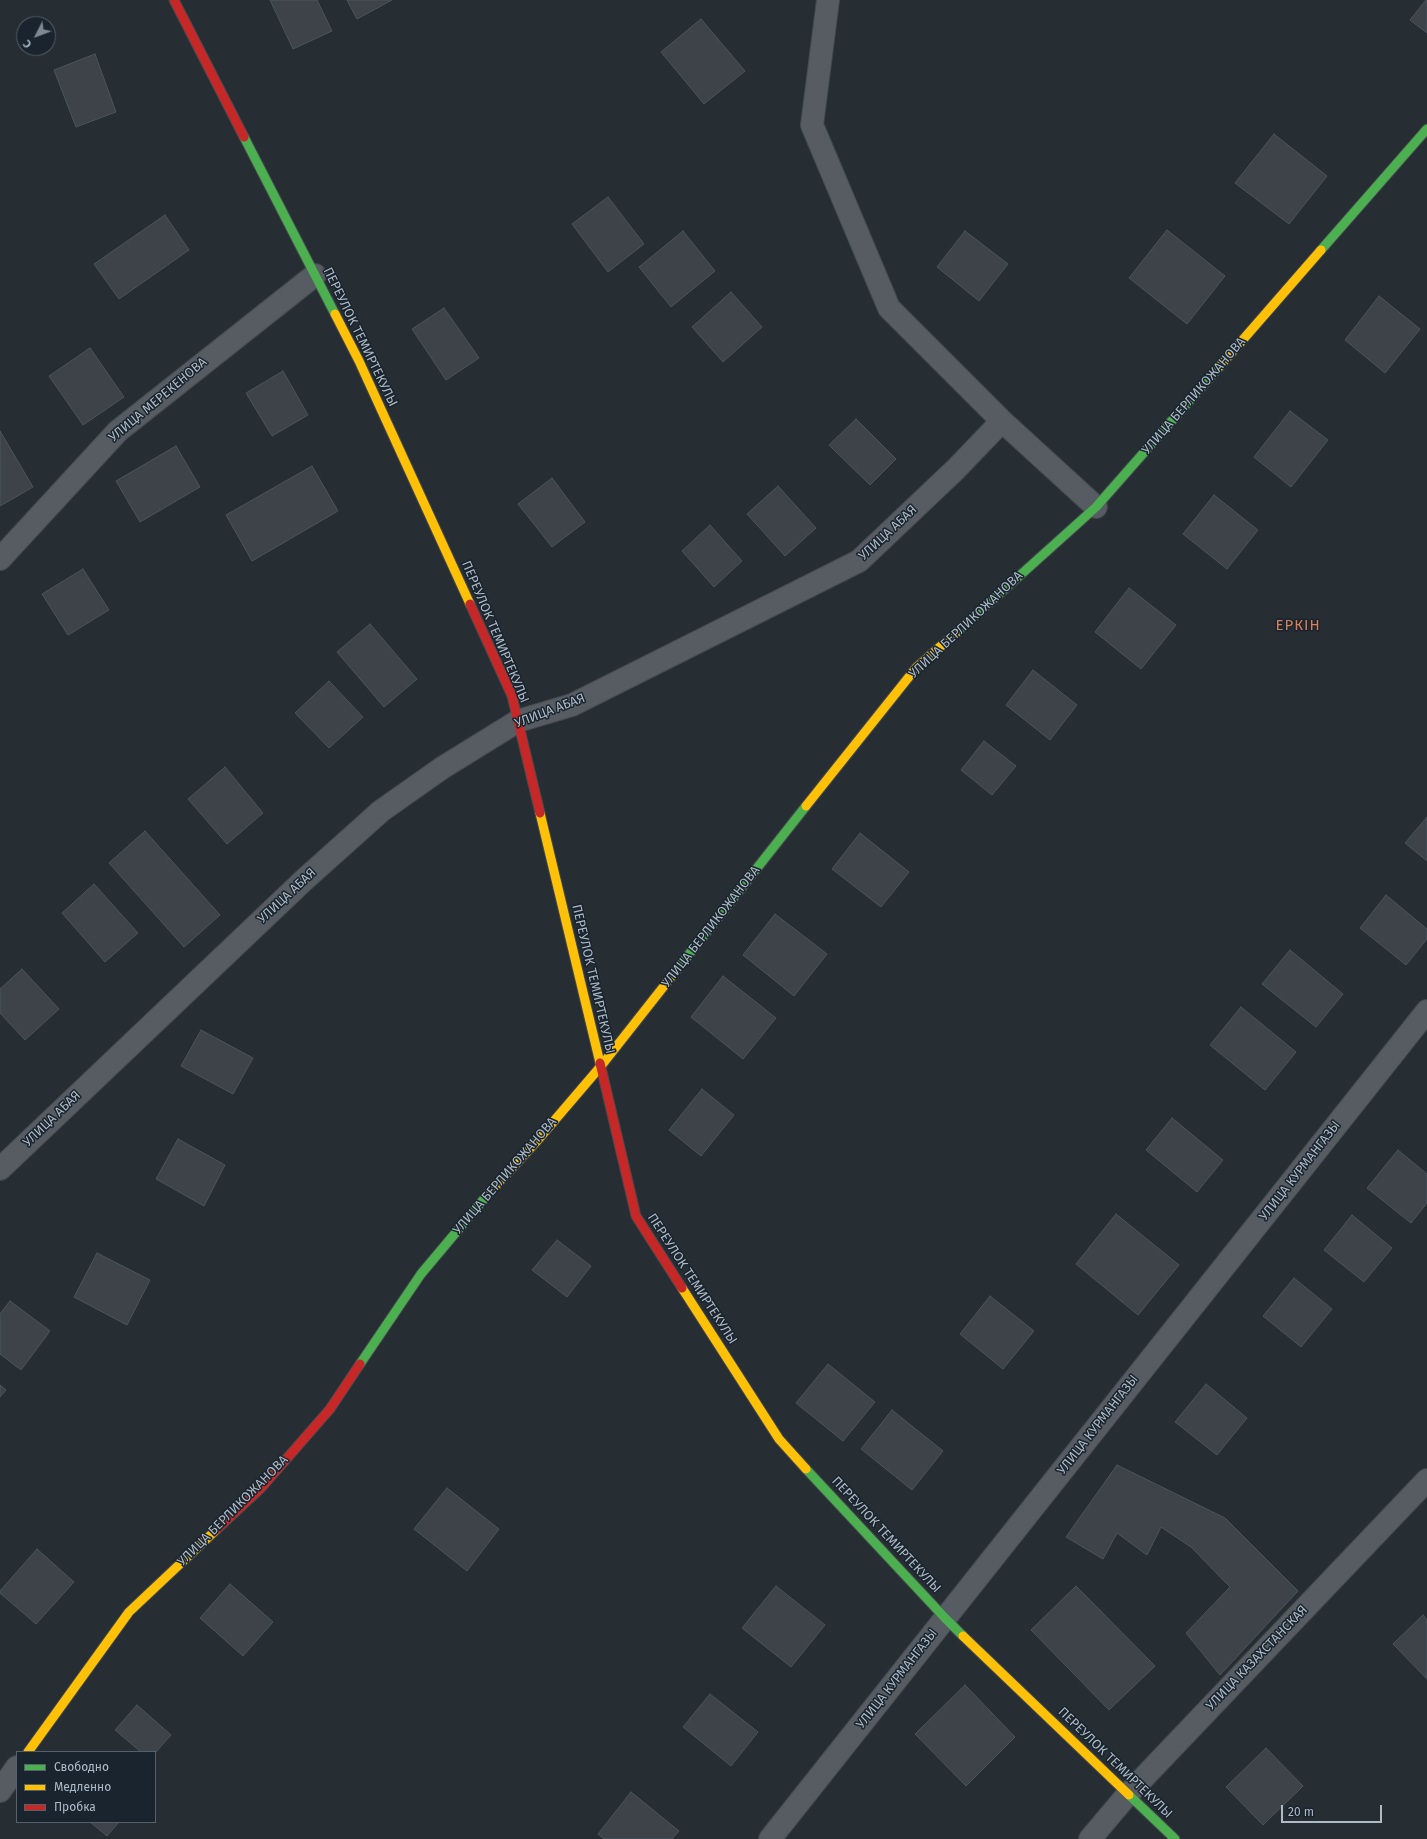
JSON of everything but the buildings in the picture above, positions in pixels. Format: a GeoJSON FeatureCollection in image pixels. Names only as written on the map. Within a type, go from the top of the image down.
{"type":"FeatureCollection","features":[{"type":"Feature","properties":{"kind":"street","name":"ПЕРЕУЛОК ТЕМИРТЕКУЛЫ"},"geometry":{"type":"LineString","coordinates":[[174,0],[359,361],[512,696],[636,1216],[779,1439],[945,1618],[1175,1839]]}},
{"type":"Feature","properties":{"kind":"street"},"geometry":{"type":"LineString","coordinates":[[828,0],[812,125],[889,308],[1002,421],[1096,507]]}},
{"type":"Feature","properties":{"kind":"street","name":"УЛИЦА БЕРЛИКОЖАНОВА"},"geometry":{"type":"LineString","coordinates":[[29,1751],[129,1612],[260,1488],[330,1409],[422,1274],[469,1215],[536,1142],[601,1066],[916,668],[1096,507],[1427,129]]}},
{"type":"Feature","properties":{"kind":"street","name":"УЛИЦА МЕРЕКЕНОВА"},"geometry":{"type":"LineString","coordinates":[[0,559],[118,431],[314,275]]}},
{"type":"Feature","properties":{"kind":"street","name":"УЛИЦА АБАЯ"},"geometry":{"type":"LineString","coordinates":[[0,1169],[304,880],[381,811],[442,768],[518,721],[572,705],[859,561],[956,468],[1002,421]]}},
{"type":"Feature","properties":{"kind":"street","name":"УЛИЦА КУРМАНГАЗЫ"},"geometry":{"type":"LineString","coordinates":[[770,1839],[1427,1011]]}},
{"type":"Feature","properties":{"kind":"street","name":"УЛИЦА КАЗАХСТАНСКАЯ"},"geometry":{"type":"LineString","coordinates":[[1090,1839],[1128,1794],[1427,1480]]}},
{"type":"Feature","properties":{"kind":"street"},"geometry":{"type":"LineString","coordinates":[[0,1791],[16,1768]]}},
{"type":"Feature","properties":{"kind":"traffic: fast"},"geometry":{"type":"LineString","coordinates":[[1321,250],[1427,129]]}},
{"type":"Feature","properties":{"kind":"traffic: fast"},"geometry":{"type":"LineString","coordinates":[[244,137],[335,314]]}},
{"type":"Feature","properties":{"kind":"traffic: fast"},"geometry":{"type":"LineString","coordinates":[[957,632],[1096,507],[1220,366]]}},
{"type":"Feature","properties":{"kind":"traffic: fast"},"geometry":{"type":"LineString","coordinates":[[679,967],[806,806]]}},
{"type":"Feature","properties":{"kind":"traffic: fast"},"geometry":{"type":"LineString","coordinates":[[360,1364],[421,1274],[489,1193]]}},
{"type":"Feature","properties":{"kind":"traffic: fast"},"geometry":{"type":"LineString","coordinates":[[806,1469],[963,1636]]}},
{"type":"Feature","properties":{"kind":"traffic: fast"},"geometry":{"type":"LineString","coordinates":[[1129,1795],[1175,1839]]}},
{"type":"Feature","properties":{"kind":"traffic: slow"},"geometry":{"type":"LineString","coordinates":[[1220,366],[1321,250]]}},
{"type":"Feature","properties":{"kind":"traffic: slow"},"geometry":{"type":"LineString","coordinates":[[335,314],[359,361],[470,604]]}},
{"type":"Feature","properties":{"kind":"traffic: slow"},"geometry":{"type":"LineString","coordinates":[[806,806],[916,668],[957,632]]}},
{"type":"Feature","properties":{"kind":"traffic: slow"},"geometry":{"type":"LineString","coordinates":[[540,813],[600,1063]]}},
{"type":"Feature","properties":{"kind":"traffic: slow"},"geometry":{"type":"LineString","coordinates":[[489,1193],[536,1142],[601,1066],[679,967]]}},
{"type":"Feature","properties":{"kind":"traffic: slow"},"geometry":{"type":"LineString","coordinates":[[682,1288],[779,1439],[806,1469]]}},
{"type":"Feature","properties":{"kind":"traffic: slow"},"geometry":{"type":"LineString","coordinates":[[29,1751],[129,1612],[216,1530]]}},
{"type":"Feature","properties":{"kind":"traffic: slow"},"geometry":{"type":"LineString","coordinates":[[963,1636],[1129,1795]]}},
{"type":"Feature","properties":{"kind":"traffic: jam"},"geometry":{"type":"LineString","coordinates":[[174,0],[244,137]]}},
{"type":"Feature","properties":{"kind":"traffic: jam"},"geometry":{"type":"LineString","coordinates":[[470,604],[512,696],[540,813]]}},
{"type":"Feature","properties":{"kind":"traffic: jam"},"geometry":{"type":"LineString","coordinates":[[600,1063],[636,1216],[682,1288]]}},
{"type":"Feature","properties":{"kind":"traffic: jam"},"geometry":{"type":"LineString","coordinates":[[216,1530],[261,1488],[330,1409],[360,1364]]}},
{"type":"Feature","properties":{"kind":"district","name":"ЕРКІН"},"geometry":{"type":"Point","coordinates":[1298,626]}}]}
